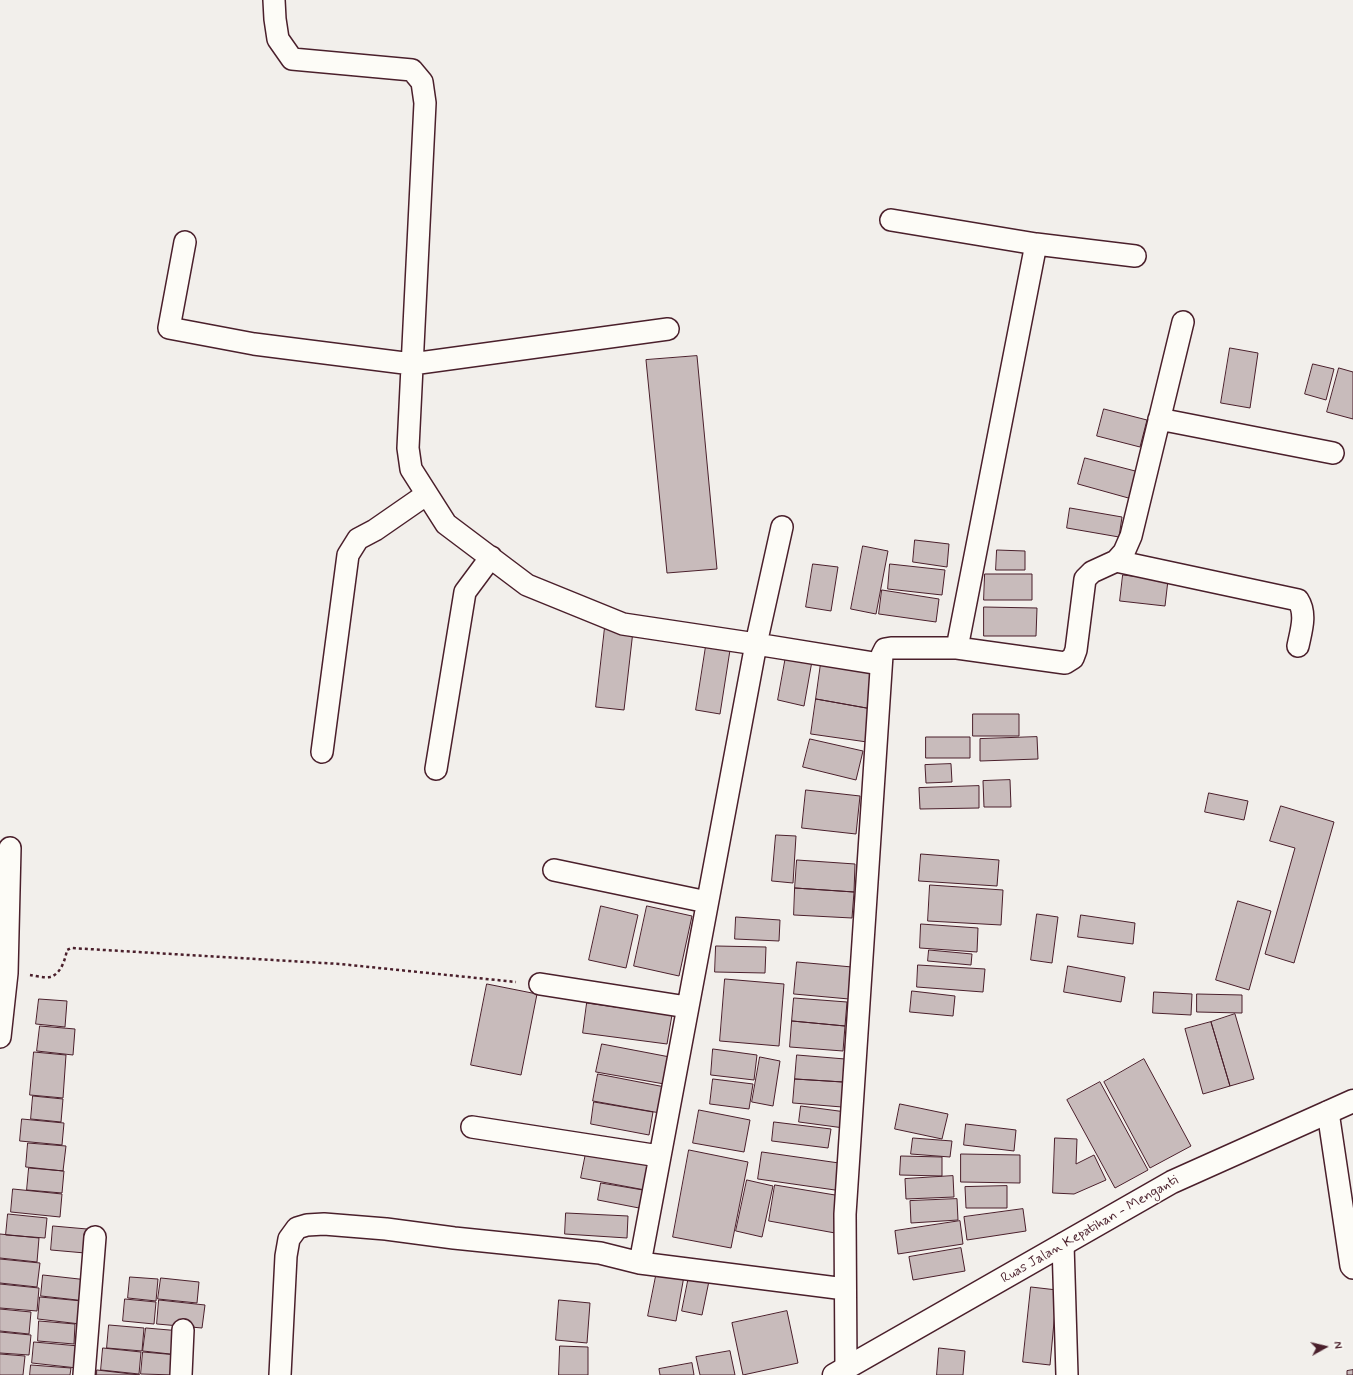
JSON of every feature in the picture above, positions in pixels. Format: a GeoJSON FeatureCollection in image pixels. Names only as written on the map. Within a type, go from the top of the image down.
{"type":"FeatureCollection","features":[{"type":"Feature","properties":{"kind":"main road","name":"Ruas Jalan Kepatihan - Menganti"},"geometry":{"type":"LineString","coordinates":[[840,1372],[1172,1182],[1353,1101]]}},
{"type":"Feature","properties":{"kind":"street"},"geometry":{"type":"LineString","coordinates":[[274,0],[278,39],[292,59],[412,70],[422,82],[425,103],[408,448],[411,469],[446,524],[527,585],[623,624],[880,664]]}},
{"type":"Feature","properties":{"kind":"street"},"geometry":{"type":"LineString","coordinates":[[891,220],[1036,244],[1135,256]]}},
{"type":"Feature","properties":{"kind":"street"},"geometry":{"type":"LineString","coordinates":[[185,242],[170,328],[254,344],[412,364],[668,329]]}},
{"type":"Feature","properties":{"kind":"street"},"geometry":{"type":"LineString","coordinates":[[957,648],[1036,244]]}},
{"type":"Feature","properties":{"kind":"street"},"geometry":{"type":"LineString","coordinates":[[840,1372],[845,1289],[845,1214],[880,664],[882,656],[885,649],[890,648],[957,648],[1066,664],[1073,658],[1076,650],[1085,579],[1092,572],[1116,560],[1124,552],[1131,536],[1183,322]]}},
{"type":"Feature","properties":{"kind":"street"},"geometry":{"type":"LineString","coordinates":[[1159,419],[1333,454]]}},
{"type":"Feature","properties":{"kind":"street"},"geometry":{"type":"LineString","coordinates":[[322,752],[348,555],[358,540],[427,494]]}},
{"type":"Feature","properties":{"kind":"street"},"geometry":{"type":"LineString","coordinates":[[640,1263],[756,644],[782,527]]}},
{"type":"Feature","properties":{"kind":"street"},"geometry":{"type":"LineString","coordinates":[[436,769],[465,592],[491,557]]}},
{"type":"Feature","properties":{"kind":"street"},"geometry":{"type":"LineString","coordinates":[[1116,560],[1298,600],[1304,613],[1298,646]]}},
{"type":"Feature","properties":{"kind":"street"},"geometry":{"type":"LineString","coordinates":[[0,1036],[5,981],[10,848]]}},
{"type":"Feature","properties":{"kind":"street"},"geometry":{"type":"LineString","coordinates":[[554,870],[707,902]]}},
{"type":"Feature","properties":{"kind":"street"},"geometry":{"type":"LineString","coordinates":[[540,984],[687,1007]]}},
{"type":"Feature","properties":{"kind":"street"},"geometry":{"type":"LineString","coordinates":[[1328,1112],[1351,1266],[1353,1268]]}},
{"type":"Feature","properties":{"kind":"street"},"geometry":{"type":"LineString","coordinates":[[472,1127],[659,1156]]}},
{"type":"Feature","properties":{"kind":"street"},"geometry":{"type":"LineString","coordinates":[[280,1375],[286,1256],[289,1239],[297,1228],[306,1225],[324,1224],[386,1229],[454,1238],[600,1253],[640,1263],[845,1289]]}},
{"type":"Feature","properties":{"kind":"street"},"geometry":{"type":"LineString","coordinates":[[84,1375],[95,1237]]}},
{"type":"Feature","properties":{"kind":"street"},"geometry":{"type":"LineString","coordinates":[[1062,1244],[1067,1375]]}},
{"type":"Feature","properties":{"kind":"street"},"geometry":{"type":"LineString","coordinates":[[181,1375],[183,1330]]}},
{"type":"Feature","properties":{"kind":"path"},"geometry":{"type":"LineString","coordinates":[[5,981],[49,977],[57,973],[64,962],[67,950],[71,948],[340,964],[540,984]]}},
{"type":"Feature","properties":{"kind":"building"},"geometry":{"type":"Polygon","coordinates":[[[1230,348],[1258,353],[1250,408],[1221,403],[1230,348]]]}},
{"type":"Feature","properties":{"kind":"building"},"geometry":{"type":"Polygon","coordinates":[[[697,356],[717,569],[667,573],[646,360],[697,356]]]}},
{"type":"Feature","properties":{"kind":"building"},"geometry":{"type":"Polygon","coordinates":[[[1313,364],[1334,369],[1326,400],[1305,394],[1313,364]]]}},
{"type":"Feature","properties":{"kind":"building"},"geometry":{"type":"Polygon","coordinates":[[[1339,368],[1353,372],[1353,419],[1327,412],[1339,368]]]}},
{"type":"Feature","properties":{"kind":"building"},"geometry":{"type":"Polygon","coordinates":[[[1104,409],[1147,420],[1140,447],[1097,436],[1104,409]]]}},
{"type":"Feature","properties":{"kind":"building"},"geometry":{"type":"Polygon","coordinates":[[[1085,458],[1139,472],[1132,499],[1078,484],[1085,458]]]}},
{"type":"Feature","properties":{"kind":"building"},"geometry":{"type":"Polygon","coordinates":[[[1070,508],[1122,517],[1119,537],[1067,528],[1070,508]]]}},
{"type":"Feature","properties":{"kind":"building"},"geometry":{"type":"Polygon","coordinates":[[[915,540],[949,544],[947,567],[913,562],[915,540]]]}},
{"type":"Feature","properties":{"kind":"building"},"geometry":{"type":"Polygon","coordinates":[[[863,546],[888,551],[876,614],[851,609],[863,546]]]}},
{"type":"Feature","properties":{"kind":"building"},"geometry":{"type":"Polygon","coordinates":[[[997,550],[1025,551],[1025,570],[996,570],[997,550]]]}},
{"type":"Feature","properties":{"kind":"building"},"geometry":{"type":"Polygon","coordinates":[[[813,564],[838,567],[831,611],[806,607],[813,564]]]}},
{"type":"Feature","properties":{"kind":"building"},"geometry":{"type":"Polygon","coordinates":[[[890,564],[945,570],[942,595],[888,589],[890,564]]]}},
{"type":"Feature","properties":{"kind":"building"},"geometry":{"type":"Polygon","coordinates":[[[985,574],[1032,574],[1032,600],[984,600],[985,574]]]}},
{"type":"Feature","properties":{"kind":"building"},"geometry":{"type":"Polygon","coordinates":[[[1123,575],[1168,580],[1165,606],[1120,601],[1123,575]]]}},
{"type":"Feature","properties":{"kind":"building"},"geometry":{"type":"Polygon","coordinates":[[[882,590],[939,599],[936,622],[879,614],[882,590]]]}},
{"type":"Feature","properties":{"kind":"building"},"geometry":{"type":"Polygon","coordinates":[[[984,607],[1037,608],[1036,636],[984,636],[984,607]]]}},
{"type":"Feature","properties":{"kind":"building"},"geometry":{"type":"Polygon","coordinates":[[[605,627],[633,631],[624,710],[596,707],[605,627]]]}},
{"type":"Feature","properties":{"kind":"building"},"geometry":{"type":"Polygon","coordinates":[[[706,646],[730,650],[720,714],[696,710],[706,646]]]}},
{"type":"Feature","properties":{"kind":"building"},"geometry":{"type":"Polygon","coordinates":[[[786,656],[812,661],[804,706],[778,700],[786,656]]]}},
{"type":"Feature","properties":{"kind":"building"},"geometry":{"type":"Polygon","coordinates":[[[821,663],[878,672],[872,709],[816,699],[821,663]]]}},
{"type":"Feature","properties":{"kind":"building"},"geometry":{"type":"Polygon","coordinates":[[[816,699],[872,709],[867,742],[811,734],[816,699]]]}},
{"type":"Feature","properties":{"kind":"building"},"geometry":{"type":"Polygon","coordinates":[[[973,714],[1019,714],[1019,736],[973,736],[973,714]]]}},
{"type":"Feature","properties":{"kind":"building"},"geometry":{"type":"Polygon","coordinates":[[[926,737],[970,737],[970,758],[926,758],[926,737]]]}},
{"type":"Feature","properties":{"kind":"building"},"geometry":{"type":"Polygon","coordinates":[[[1037,737],[1038,759],[980,761],[980,739],[1037,737]]]}},
{"type":"Feature","properties":{"kind":"building"},"geometry":{"type":"Polygon","coordinates":[[[810,739],[863,751],[856,780],[803,767],[810,739]]]}},
{"type":"Feature","properties":{"kind":"building"},"geometry":{"type":"Polygon","coordinates":[[[951,764],[952,782],[926,783],[925,765],[951,764]]]}},
{"type":"Feature","properties":{"kind":"building"},"geometry":{"type":"Polygon","coordinates":[[[1010,780],[1011,807],[984,807],[983,781],[1010,780]]]}},
{"type":"Feature","properties":{"kind":"building"},"geometry":{"type":"Polygon","coordinates":[[[979,786],[979,808],[920,809],[919,788],[979,786]]]}},
{"type":"Feature","properties":{"kind":"building"},"geometry":{"type":"Polygon","coordinates":[[[806,790],[860,796],[856,834],[802,828],[806,790]]]}},
{"type":"Feature","properties":{"kind":"building"},"geometry":{"type":"Polygon","coordinates":[[[1209,793],[1248,801],[1244,820],[1205,812],[1209,793]]]}},
{"type":"Feature","properties":{"kind":"building"},"geometry":{"type":"Polygon","coordinates":[[[1281,806],[1334,822],[1294,963],[1265,954],[1295,848],[1270,841],[1281,806]]]}},
{"type":"Feature","properties":{"kind":"building"},"geometry":{"type":"Polygon","coordinates":[[[776,835],[796,836],[793,883],[772,881],[776,835]]]}},
{"type":"Feature","properties":{"kind":"building"},"geometry":{"type":"Polygon","coordinates":[[[921,854],[999,860],[997,886],[919,881],[921,854]]]}},
{"type":"Feature","properties":{"kind":"building"},"geometry":{"type":"Polygon","coordinates":[[[797,860],[855,864],[854,892],[795,888],[797,860]]]}},
{"type":"Feature","properties":{"kind":"building"},"geometry":{"type":"Polygon","coordinates":[[[930,885],[1003,890],[1001,925],[928,921],[930,885]]]}},
{"type":"Feature","properties":{"kind":"building"},"geometry":{"type":"Polygon","coordinates":[[[795,888],[854,892],[852,918],[794,915],[795,888]]]}},
{"type":"Feature","properties":{"kind":"building"},"geometry":{"type":"Polygon","coordinates":[[[1238,901],[1271,911],[1249,990],[1216,980],[1238,901]]]}},
{"type":"Feature","properties":{"kind":"building"},"geometry":{"type":"Polygon","coordinates":[[[601,906],[638,915],[626,968],[589,960],[601,906]]]}},
{"type":"Feature","properties":{"kind":"building"},"geometry":{"type":"Polygon","coordinates":[[[647,906],[692,916],[679,976],[634,966],[647,906]]]}},
{"type":"Feature","properties":{"kind":"building"},"geometry":{"type":"Polygon","coordinates":[[[1037,914],[1058,917],[1052,963],[1031,960],[1037,914]]]}},
{"type":"Feature","properties":{"kind":"building"},"geometry":{"type":"Polygon","coordinates":[[[1081,915],[1135,923],[1133,944],[1078,937],[1081,915]]]}},
{"type":"Feature","properties":{"kind":"building"},"geometry":{"type":"Polygon","coordinates":[[[736,917],[780,920],[779,941],[735,939],[736,917]]]}},
{"type":"Feature","properties":{"kind":"building"},"geometry":{"type":"Polygon","coordinates":[[[921,924],[978,928],[977,952],[920,948],[921,924]]]}},
{"type":"Feature","properties":{"kind":"building"},"geometry":{"type":"Polygon","coordinates":[[[716,946],[766,947],[765,973],[715,972],[716,946]]]}},
{"type":"Feature","properties":{"kind":"building"},"geometry":{"type":"Polygon","coordinates":[[[929,950],[972,954],[971,965],[928,961],[929,950]]]}},
{"type":"Feature","properties":{"kind":"building"},"geometry":{"type":"Polygon","coordinates":[[[797,962],[852,967],[849,999],[794,994],[797,962]]]}},
{"type":"Feature","properties":{"kind":"building"},"geometry":{"type":"Polygon","coordinates":[[[918,965],[985,969],[983,992],[917,987],[918,965]]]}},
{"type":"Feature","properties":{"kind":"building"},"geometry":{"type":"Polygon","coordinates":[[[1068,966],[1125,977],[1121,1002],[1064,992],[1068,966]]]}},
{"type":"Feature","properties":{"kind":"building"},"geometry":{"type":"Polygon","coordinates":[[[725,979],[784,984],[779,1046],[720,1041],[725,979]]]}},
{"type":"Feature","properties":{"kind":"building"},"geometry":{"type":"Polygon","coordinates":[[[487,984],[537,994],[521,1075],[471,1065],[487,984]]]}},
{"type":"Feature","properties":{"kind":"building"},"geometry":{"type":"Polygon","coordinates":[[[912,991],[955,996],[953,1016],[910,1012],[912,991]]]}},
{"type":"Feature","properties":{"kind":"building"},"geometry":{"type":"Polygon","coordinates":[[[1154,992],[1192,994],[1191,1015],[1153,1013],[1154,992]]]}},
{"type":"Feature","properties":{"kind":"building"},"geometry":{"type":"Polygon","coordinates":[[[1197,994],[1242,995],[1242,1013],[1197,1012],[1197,994]]]}},
{"type":"Feature","properties":{"kind":"building"},"geometry":{"type":"Polygon","coordinates":[[[794,998],[847,1002],[845,1026],[792,1021],[794,998]]]}},
{"type":"Feature","properties":{"kind":"building"},"geometry":{"type":"Polygon","coordinates":[[[39,999],[67,1001],[65,1027],[36,1024],[39,999]]]}},
{"type":"Feature","properties":{"kind":"building"},"geometry":{"type":"Polygon","coordinates":[[[587,1003],[672,1015],[667,1044],[583,1033],[587,1003]]]}},
{"type":"Feature","properties":{"kind":"building"},"geometry":{"type":"Polygon","coordinates":[[[1235,1014],[1254,1079],[1230,1086],[1211,1022],[1235,1014]]]}},
{"type":"Feature","properties":{"kind":"building"},"geometry":{"type":"Polygon","coordinates":[[[792,1021],[845,1026],[843,1051],[790,1047],[792,1021]]]}},
{"type":"Feature","properties":{"kind":"building"},"geometry":{"type":"Polygon","coordinates":[[[1211,1022],[1230,1086],[1203,1094],[1185,1029],[1211,1022]]]}},
{"type":"Feature","properties":{"kind":"building"},"geometry":{"type":"Polygon","coordinates":[[[40,1026],[75,1029],[73,1055],[37,1051],[40,1026]]]}},
{"type":"Feature","properties":{"kind":"building"},"geometry":{"type":"Polygon","coordinates":[[[602,1044],[675,1058],[670,1085],[596,1072],[602,1044]]]}},
{"type":"Feature","properties":{"kind":"building"},"geometry":{"type":"Polygon","coordinates":[[[713,1049],[757,1055],[754,1080],[711,1075],[713,1049]]]}},
{"type":"Feature","properties":{"kind":"building"},"geometry":{"type":"Polygon","coordinates":[[[34,1052],[66,1055],[63,1098],[30,1095],[34,1052]]]}},
{"type":"Feature","properties":{"kind":"building"},"geometry":{"type":"Polygon","coordinates":[[[797,1055],[845,1059],[843,1082],[795,1079],[797,1055]]]}},
{"type":"Feature","properties":{"kind":"building"},"geometry":{"type":"Polygon","coordinates":[[[760,1057],[780,1061],[773,1106],[752,1102],[760,1057]]]}},
{"type":"Feature","properties":{"kind":"building"},"geometry":{"type":"Polygon","coordinates":[[[1144,1059],[1191,1146],[1150,1168],[1104,1082],[1144,1059]]]}},
{"type":"Feature","properties":{"kind":"building"},"geometry":{"type":"Polygon","coordinates":[[[598,1074],[665,1087],[660,1113],[593,1101],[598,1074]]]}},
{"type":"Feature","properties":{"kind":"building"},"geometry":{"type":"Polygon","coordinates":[[[713,1079],[753,1084],[749,1109],[710,1104],[713,1079]]]}},
{"type":"Feature","properties":{"kind":"building"},"geometry":{"type":"Polygon","coordinates":[[[795,1079],[843,1082],[842,1107],[793,1103],[795,1079]]]}},
{"type":"Feature","properties":{"kind":"building"},"geometry":{"type":"Polygon","coordinates":[[[1100,1082],[1148,1170],[1115,1188],[1067,1100],[1100,1082]]]}},
{"type":"Feature","properties":{"kind":"building"},"geometry":{"type":"Polygon","coordinates":[[[33,1096],[63,1099],[61,1122],[31,1119],[33,1096]]]}},
{"type":"Feature","properties":{"kind":"building"},"geometry":{"type":"Polygon","coordinates":[[[594,1102],[653,1112],[649,1135],[591,1124],[594,1102]]]}},
{"type":"Feature","properties":{"kind":"building"},"geometry":{"type":"Polygon","coordinates":[[[900,1104],[948,1114],[942,1139],[895,1129],[900,1104]]]}},
{"type":"Feature","properties":{"kind":"building"},"geometry":{"type":"Polygon","coordinates":[[[801,1106],[846,1112],[844,1128],[799,1122],[801,1106]]]}},
{"type":"Feature","properties":{"kind":"building"},"geometry":{"type":"Polygon","coordinates":[[[699,1110],[750,1120],[744,1152],[693,1143],[699,1110]]]}},
{"type":"Feature","properties":{"kind":"building"},"geometry":{"type":"Polygon","coordinates":[[[22,1119],[64,1123],[62,1145],[20,1141],[22,1119]]]}},
{"type":"Feature","properties":{"kind":"building"},"geometry":{"type":"Polygon","coordinates":[[[774,1122],[831,1129],[828,1148],[772,1141],[774,1122]]]}},
{"type":"Feature","properties":{"kind":"building"},"geometry":{"type":"Polygon","coordinates":[[[966,1124],[1016,1130],[1014,1151],[964,1145],[966,1124]]]}},
{"type":"Feature","properties":{"kind":"building"},"geometry":{"type":"Polygon","coordinates":[[[913,1138],[952,1141],[950,1157],[911,1154],[913,1138]]]}},
{"type":"Feature","properties":{"kind":"building"},"geometry":{"type":"Polygon","coordinates":[[[1055,1138],[1077,1139],[1076,1164],[1094,1155],[1106,1180],[1074,1194],[1053,1193],[1055,1138]]]}},
{"type":"Feature","properties":{"kind":"building"},"geometry":{"type":"Polygon","coordinates":[[[28,1143],[66,1146],[63,1171],[26,1167],[28,1143]]]}},
{"type":"Feature","properties":{"kind":"building"},"geometry":{"type":"Polygon","coordinates":[[[689,1150],[748,1162],[731,1248],[673,1237],[689,1150]]]}},
{"type":"Feature","properties":{"kind":"building"},"geometry":{"type":"Polygon","coordinates":[[[762,1152],[846,1164],[842,1191],[758,1179],[762,1152]]]}},
{"type":"Feature","properties":{"kind":"building"},"geometry":{"type":"Polygon","coordinates":[[[586,1153],[649,1164],[645,1190],[581,1178],[586,1153]]]}},
{"type":"Feature","properties":{"kind":"building"},"geometry":{"type":"Polygon","coordinates":[[[961,1154],[1020,1155],[1020,1183],[961,1182],[961,1154]]]}},
{"type":"Feature","properties":{"kind":"building"},"geometry":{"type":"Polygon","coordinates":[[[901,1156],[942,1157],[942,1176],[900,1175],[901,1156]]]}},
{"type":"Feature","properties":{"kind":"building"},"geometry":{"type":"Polygon","coordinates":[[[29,1168],[64,1171],[62,1193],[27,1190],[29,1168]]]}},
{"type":"Feature","properties":{"kind":"building"},"geometry":{"type":"Polygon","coordinates":[[[953,1176],[954,1197],[906,1199],[905,1179],[953,1176]]]}},
{"type":"Feature","properties":{"kind":"building"},"geometry":{"type":"Polygon","coordinates":[[[747,1180],[773,1186],[762,1237],[736,1231],[747,1180]]]}},
{"type":"Feature","properties":{"kind":"building"},"geometry":{"type":"Polygon","coordinates":[[[601,1183],[643,1190],[639,1208],[598,1200],[601,1183]]]}},
{"type":"Feature","properties":{"kind":"building"},"geometry":{"type":"Polygon","coordinates":[[[775,1185],[841,1196],[835,1233],[769,1221],[775,1185]]]}},
{"type":"Feature","properties":{"kind":"building"},"geometry":{"type":"Polygon","coordinates":[[[1007,1186],[1007,1208],[966,1208],[965,1187],[1007,1186]]]}},
{"type":"Feature","properties":{"kind":"building"},"geometry":{"type":"Polygon","coordinates":[[[13,1189],[62,1194],[60,1217],[11,1212],[13,1189]]]}},
{"type":"Feature","properties":{"kind":"building"},"geometry":{"type":"Polygon","coordinates":[[[957,1199],[958,1220],[911,1223],[910,1201],[957,1199]]]}},
{"type":"Feature","properties":{"kind":"building"},"geometry":{"type":"Polygon","coordinates":[[[1023,1209],[1026,1231],[967,1240],[964,1217],[1023,1209]]]}},
{"type":"Feature","properties":{"kind":"building"},"geometry":{"type":"Polygon","coordinates":[[[566,1213],[628,1216],[627,1238],[565,1234],[566,1213]]]}},
{"type":"Feature","properties":{"kind":"building"},"geometry":{"type":"Polygon","coordinates":[[[8,1214],[47,1218],[45,1238],[6,1235],[8,1214]]]}},
{"type":"Feature","properties":{"kind":"building"},"geometry":{"type":"Polygon","coordinates":[[[960,1221],[963,1244],[898,1254],[895,1231],[960,1221]]]}},
{"type":"Feature","properties":{"kind":"building"},"geometry":{"type":"Polygon","coordinates":[[[53,1226],[87,1229],[85,1253],[51,1250],[53,1226]]]}},
{"type":"Feature","properties":{"kind":"building"},"geometry":{"type":"Polygon","coordinates":[[[0,1234],[39,1238],[37,1262],[0,1258],[0,1234]]]}},
{"type":"Feature","properties":{"kind":"building"},"geometry":{"type":"Polygon","coordinates":[[[961,1248],[965,1271],[913,1280],[909,1257],[961,1248]]]}},
{"type":"Feature","properties":{"kind":"building"},"geometry":{"type":"Polygon","coordinates":[[[0,1259],[40,1263],[37,1287],[0,1283],[0,1259]]]}},
{"type":"Feature","properties":{"kind":"building"},"geometry":{"type":"Polygon","coordinates":[[[657,1271],[684,1276],[676,1321],[648,1316],[657,1271]]]}},
{"type":"Feature","properties":{"kind":"building"},"geometry":{"type":"Polygon","coordinates":[[[43,1275],[88,1280],[86,1301],[41,1296],[43,1275]]]}},
{"type":"Feature","properties":{"kind":"building"},"geometry":{"type":"Polygon","coordinates":[[[689,1276],[709,1281],[702,1315],[682,1311],[689,1276]]]}},
{"type":"Feature","properties":{"kind":"building"},"geometry":{"type":"Polygon","coordinates":[[[130,1277],[158,1279],[156,1301],[128,1298],[130,1277]]]}},
{"type":"Feature","properties":{"kind":"building"},"geometry":{"type":"Polygon","coordinates":[[[161,1278],[199,1282],[197,1303],[158,1299],[161,1278]]]}},
{"type":"Feature","properties":{"kind":"building"},"geometry":{"type":"Polygon","coordinates":[[[0,1284],[39,1288],[37,1311],[0,1308],[0,1284]]]}},
{"type":"Feature","properties":{"kind":"building"},"geometry":{"type":"Polygon","coordinates":[[[1031,1287],[1057,1290],[1050,1365],[1023,1362],[1031,1287]]]}},
{"type":"Feature","properties":{"kind":"building"},"geometry":{"type":"Polygon","coordinates":[[[40,1297],[82,1301],[80,1324],[38,1319],[40,1297]]]}},
{"type":"Feature","properties":{"kind":"building"},"geometry":{"type":"Polygon","coordinates":[[[125,1299],[156,1302],[154,1324],[123,1321],[125,1299]]]}},
{"type":"Feature","properties":{"kind":"building"},"geometry":{"type":"Polygon","coordinates":[[[159,1300],[205,1305],[202,1328],[157,1324],[159,1300]]]}},
{"type":"Feature","properties":{"kind":"building"},"geometry":{"type":"Polygon","coordinates":[[[559,1300],[590,1303],[587,1343],[556,1340],[559,1300]]]}},
{"type":"Feature","properties":{"kind":"building"},"geometry":{"type":"Polygon","coordinates":[[[0,1309],[31,1312],[29,1334],[0,1331],[0,1309]]]}},
{"type":"Feature","properties":{"kind":"building"},"geometry":{"type":"Polygon","coordinates":[[[787,1311],[798,1363],[743,1375],[732,1323],[787,1311]]]}},
{"type":"Feature","properties":{"kind":"building"},"geometry":{"type":"Polygon","coordinates":[[[39,1321],[75,1324],[74,1344],[38,1341],[39,1321]]]}},
{"type":"Feature","properties":{"kind":"building"},"geometry":{"type":"Polygon","coordinates":[[[109,1325],[144,1328],[142,1351],[107,1348],[109,1325]]]}},
{"type":"Feature","properties":{"kind":"building"},"geometry":{"type":"Polygon","coordinates":[[[146,1328],[181,1331],[179,1355],[143,1351],[146,1328]]]}},
{"type":"Feature","properties":{"kind":"building"},"geometry":{"type":"Polygon","coordinates":[[[0,1332],[31,1335],[29,1355],[0,1353],[0,1332]]]}},
{"type":"Feature","properties":{"kind":"building"},"geometry":{"type":"Polygon","coordinates":[[[34,1342],[79,1346],[77,1368],[32,1363],[34,1342]]]}},
{"type":"Feature","properties":{"kind":"building"},"geometry":{"type":"Polygon","coordinates":[[[560,1346],[588,1347],[588,1375],[559,1375],[560,1346]]]}},
{"type":"Feature","properties":{"kind":"building"},"geometry":{"type":"Polygon","coordinates":[[[103,1348],[141,1352],[139,1374],[101,1370],[103,1348]]]}},
{"type":"Feature","properties":{"kind":"building"},"geometry":{"type":"Polygon","coordinates":[[[939,1348],[965,1351],[963,1375],[937,1375],[939,1348]]]}},
{"type":"Feature","properties":{"kind":"building"},"geometry":{"type":"Polygon","coordinates":[[[730,1351],[735,1375],[700,1375],[696,1357],[730,1351]]]}},
{"type":"Feature","properties":{"kind":"building"},"geometry":{"type":"Polygon","coordinates":[[[143,1352],[178,1355],[176,1375],[141,1374],[143,1352]]]}},
{"type":"Feature","properties":{"kind":"building"},"geometry":{"type":"Polygon","coordinates":[[[0,1354],[25,1356],[23,1375],[0,1375],[0,1354]]]}},
{"type":"Feature","properties":{"kind":"building"},"geometry":{"type":"Polygon","coordinates":[[[692,1363],[694,1375],[660,1375],[659,1369],[692,1363]]]}},
{"type":"Feature","properties":{"kind":"building"},"geometry":{"type":"Polygon","coordinates":[[[31,1365],[71,1368],[70,1375],[30,1375],[31,1365]]]}},
{"type":"Feature","properties":{"kind":"building"},"geometry":{"type":"Polygon","coordinates":[[[97,1370],[140,1375],[97,1375],[97,1370]]]}},
{"type":"Feature","properties":{"kind":"building"},"geometry":{"type":"Polygon","coordinates":[[[1353,1370],[1353,1375],[1347,1375],[1347,1371],[1353,1370]]]}}]}
